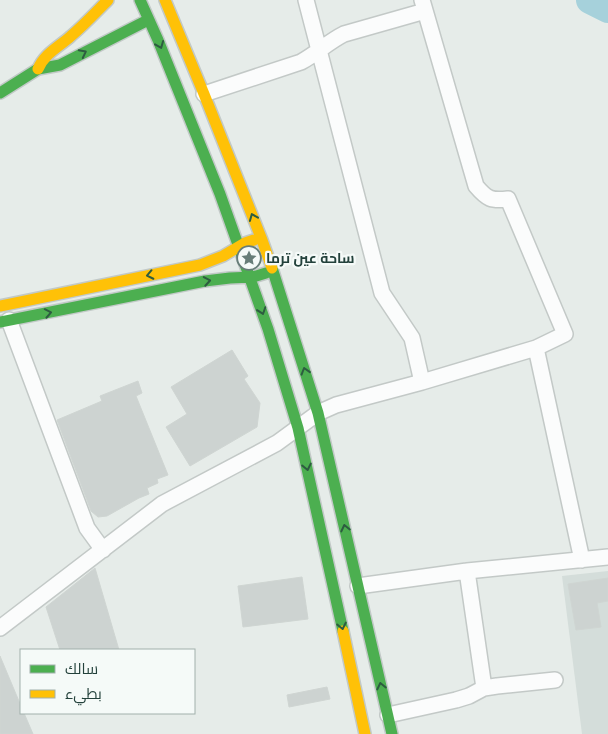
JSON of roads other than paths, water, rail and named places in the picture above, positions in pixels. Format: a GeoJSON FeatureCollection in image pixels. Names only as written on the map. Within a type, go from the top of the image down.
{"type":"FeatureCollection","features":[{"type":"Feature","properties":{"kind":"main road"},"geometry":{"type":"LineString","coordinates":[[38,70],[41,61],[46,56],[62,44],[108,0]]}},
{"type":"Feature","properties":{"kind":"main road"},"geometry":{"type":"LineString","coordinates":[[140,0],[220,194],[268,329],[298,428],[365,734]]}},
{"type":"Feature","properties":{"kind":"main road"},"geometry":{"type":"LineString","coordinates":[[165,0],[262,240],[318,413],[392,734]]}},
{"type":"Feature","properties":{"kind":"main road"},"geometry":{"type":"LineString","coordinates":[[0,93],[38,70],[60,65],[148,20]]}},
{"type":"Feature","properties":{"kind":"main road"},"geometry":{"type":"LineString","coordinates":[[0,306],[185,268],[214,259],[250,240],[262,240]]}},
{"type":"Feature","properties":{"kind":"main road"},"geometry":{"type":"LineString","coordinates":[[5,321],[205,281],[250,278],[262,275],[272,268]]}},
{"type":"Feature","properties":{"kind":"street"},"geometry":{"type":"LineString","coordinates":[[306,0],[382,293],[412,338],[422,382]]}},
{"type":"Feature","properties":{"kind":"street"},"geometry":{"type":"LineString","coordinates":[[0,628],[162,504],[277,443],[318,413],[336,405],[536,348],[565,334],[508,199],[497,201],[485,196],[476,186],[424,5],[344,34],[301,62],[204,94]]}},
{"type":"Feature","properties":{"kind":"street"},"geometry":{"type":"LineString","coordinates":[[5,321],[87,528],[103,550]]}},
{"type":"Feature","properties":{"kind":"street"},"geometry":{"type":"LineString","coordinates":[[536,348],[582,560]]}},
{"type":"Feature","properties":{"kind":"street"},"geometry":{"type":"LineString","coordinates":[[358,586],[467,571],[608,557]]}},
{"type":"Feature","properties":{"kind":"street"},"geometry":{"type":"LineString","coordinates":[[467,571],[484,688]]}},
{"type":"Feature","properties":{"kind":"street"},"geometry":{"type":"LineString","coordinates":[[388,715],[456,700],[484,688],[555,680]]}},
{"type":"Feature","properties":{"kind":"waterway"},"geometry":{"type":"LineString","coordinates":[[590,0],[608,9]]}},
{"type":"Feature","properties":{"kind":"place","name":"ساحة عين ترما"},"geometry":{"type":"Point","coordinates":[249,258]}}]}
